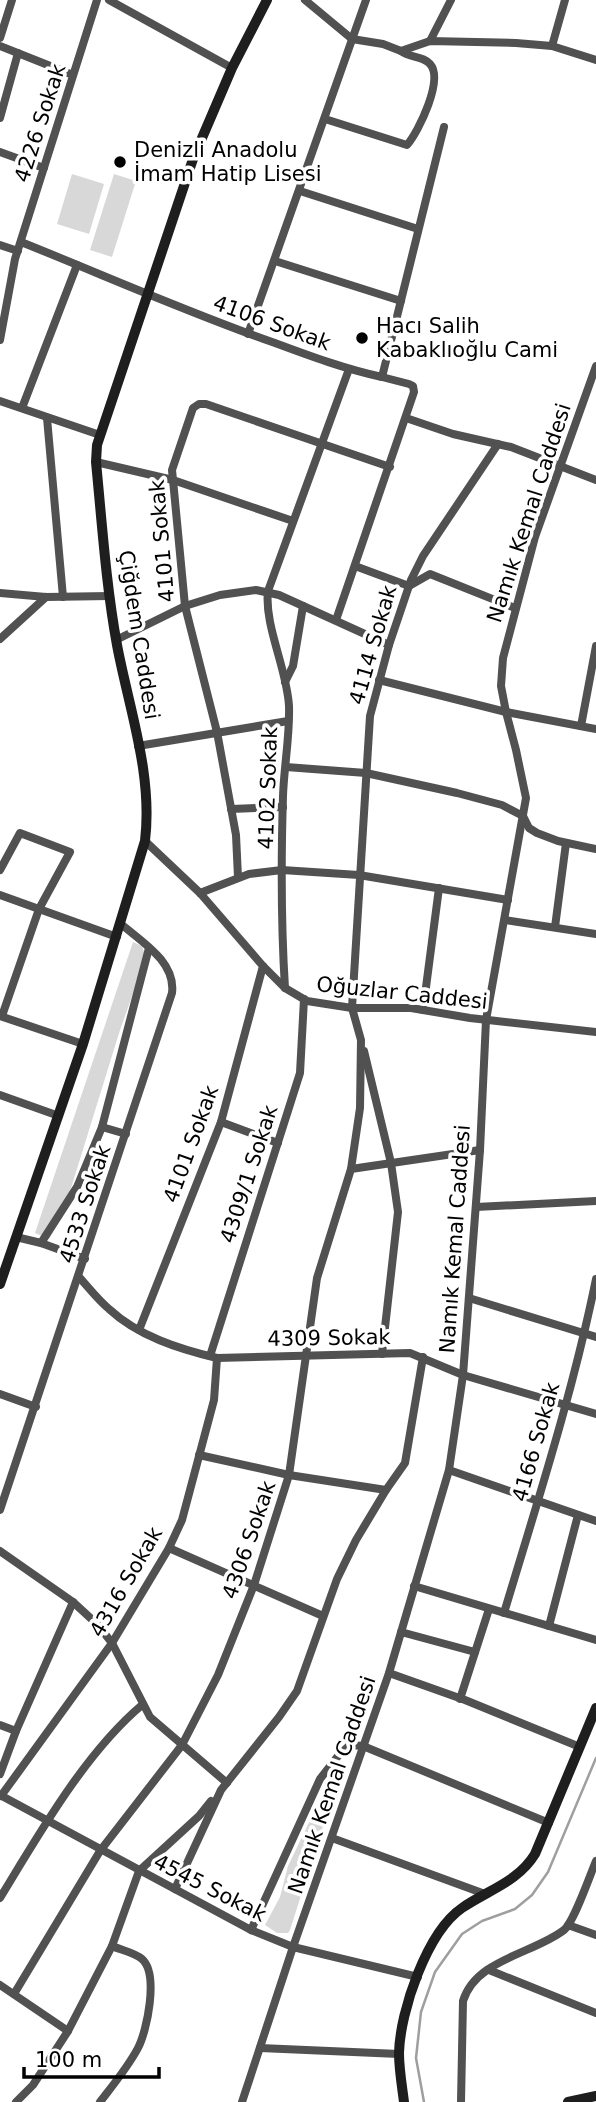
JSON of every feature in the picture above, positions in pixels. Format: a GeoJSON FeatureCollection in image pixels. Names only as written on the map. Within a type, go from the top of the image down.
{"type":"FeatureCollection","features":[{"type":"Feature","properties":{"kind":"street"},"geometry":{"type":"LineString","coordinates":[[0,38],[12,0]]}},
{"type":"Feature","properties":{"kind":"street","name":"4226 Sokak"},"geometry":{"type":"LineString","coordinates":[[1,334],[19,247],[97,0]]}},
{"type":"Feature","properties":{"kind":"street"},"geometry":{"type":"LineString","coordinates":[[109,0],[232,68]]}},
{"type":"Feature","properties":{"kind":"street","name":"Çiğdem Caddesi"},"geometry":{"type":"LineString","coordinates":[[0,1284],[5,1252],[16,1237],[59,1116],[145,841],[148,805],[110,596],[96,463],[100,435],[193,159],[232,68],[267,0]]}},
{"type":"Feature","properties":{"kind":"street"},"geometry":{"type":"LineString","coordinates":[[305,0],[352,38],[383,44],[409,57],[427,60],[433,67],[435,76],[431,96],[417,134],[407,145],[325,119]]}},
{"type":"Feature","properties":{"kind":"street"},"geometry":{"type":"LineString","coordinates":[[248,334],[366,0]]}},
{"type":"Feature","properties":{"kind":"street"},"geometry":{"type":"LineString","coordinates":[[430,41],[451,0]]}},
{"type":"Feature","properties":{"kind":"street"},"geometry":{"type":"LineString","coordinates":[[552,46],[565,0]]}},
{"type":"Feature","properties":{"kind":"street"},"geometry":{"type":"LineString","coordinates":[[401,51],[430,41],[552,46],[596,60]]}},
{"type":"Feature","properties":{"kind":"street"},"geometry":{"type":"LineString","coordinates":[[0,46],[73,75]]}},
{"type":"Feature","properties":{"kind":"street"},"geometry":{"type":"LineString","coordinates":[[0,118],[18,53]]}},
{"type":"Feature","properties":{"kind":"street"},"geometry":{"type":"LineString","coordinates":[[382,377],[444,127]]}},
{"type":"Feature","properties":{"kind":"street"},"geometry":{"type":"LineString","coordinates":[[0,152],[44,168]]}},
{"type":"Feature","properties":{"kind":"street"},"geometry":{"type":"LineString","coordinates":[[300,191],[418,229]]}},
{"type":"Feature","properties":{"kind":"street","name":"4106 Sokak"},"geometry":{"type":"LineString","coordinates":[[0,245],[19,247],[77,265],[248,334],[349,369],[413,386],[414,392],[406,418]]}},
{"type":"Feature","properties":{"kind":"street"},"geometry":{"type":"LineString","coordinates":[[275,261],[401,301]]}},
{"type":"Feature","properties":{"kind":"street"},"geometry":{"type":"LineString","coordinates":[[22,408],[77,265]]}},
{"type":"Feature","properties":{"kind":"street","name":"Namık Kemal Caddesi"},"geometry":{"type":"LineString","coordinates":[[242,2102],[389,1673],[449,1470],[463,1375],[481,1150],[486,1020],[526,798],[506,712],[501,671],[506,641],[535,537],[596,366]]}},
{"type":"Feature","properties":{"kind":"street"},"geometry":{"type":"LineString","coordinates":[[268,591],[349,369]]}},
{"type":"Feature","properties":{"kind":"street"},"geometry":{"type":"LineString","coordinates":[[0,401],[100,435]]}},
{"type":"Feature","properties":{"kind":"street","name":"4101 Sokak"},"geometry":{"type":"LineString","coordinates":[[238,877],[236,835],[217,732],[185,606],[172,470],[193,408],[206,404],[390,467]]}},
{"type":"Feature","properties":{"kind":"street"},"geometry":{"type":"LineString","coordinates":[[47,418],[63,597]]}},
{"type":"Feature","properties":{"kind":"street"},"geometry":{"type":"LineString","coordinates":[[336,620],[406,418],[453,434],[498,444],[596,480]]}},
{"type":"Feature","properties":{"kind":"street","name":"4114 Sokak"},"geometry":{"type":"LineString","coordinates":[[361,1040],[352,1008],[370,716],[389,645],[409,586],[423,556],[498,444]]}},
{"type":"Feature","properties":{"kind":"street"},"geometry":{"type":"LineString","coordinates":[[96,463],[173,480],[293,521]]}},
{"type":"Feature","properties":{"kind":"street"},"geometry":{"type":"LineString","coordinates":[[355,565],[409,586],[430,574],[515,608]]}},
{"type":"Feature","properties":{"kind":"street"},"geometry":{"type":"LineString","coordinates":[[116,640],[185,606],[256,590],[268,591],[389,645]]}},
{"type":"Feature","properties":{"kind":"street","name":"4102 Sokak"},"geometry":{"type":"LineString","coordinates":[[268,591],[267,603],[289,705],[283,807],[281,917],[285,988]]}},
{"type":"Feature","properties":{"kind":"street"},"geometry":{"type":"LineString","coordinates":[[0,593],[46,597],[110,596]]}},
{"type":"Feature","properties":{"kind":"street"},"geometry":{"type":"LineString","coordinates":[[0,639],[46,597]]}},
{"type":"Feature","properties":{"kind":"street"},"geometry":{"type":"LineString","coordinates":[[285,682],[293,666],[303,606]]}},
{"type":"Feature","properties":{"kind":"street"},"geometry":{"type":"LineString","coordinates":[[581,726],[596,646]]}},
{"type":"Feature","properties":{"kind":"street"},"geometry":{"type":"LineString","coordinates":[[379,680],[506,712],[596,729]]}},
{"type":"Feature","properties":{"kind":"street"},"geometry":{"type":"LineString","coordinates":[[138,746],[288,722]]}},
{"type":"Feature","properties":{"kind":"street"},"geometry":{"type":"LineString","coordinates":[[286,767],[366,773],[457,793],[502,805],[523,816],[529,828],[537,833],[596,849]]}},
{"type":"Feature","properties":{"kind":"street"},"geometry":{"type":"LineString","coordinates":[[231,809],[283,807]]}},
{"type":"Feature","properties":{"kind":"street"},"geometry":{"type":"LineString","coordinates":[[0,870],[20,833],[70,852],[39,909],[1,1016],[83,1044]]}},
{"type":"Feature","properties":{"kind":"street","name":"Oğuzlar Caddesi"},"geometry":{"type":"LineString","coordinates":[[145,841],[200,893],[285,988],[304,999],[352,1008],[423,1010],[596,1032]]}},
{"type":"Feature","properties":{"kind":"street"},"geometry":{"type":"LineString","coordinates":[[555,928],[566,843]]}},
{"type":"Feature","properties":{"kind":"street"},"geometry":{"type":"LineString","coordinates":[[200,893],[238,877],[282,870],[359,875],[508,900]]}},
{"type":"Feature","properties":{"kind":"street"},"geometry":{"type":"LineString","coordinates":[[423,1010],[439,888]]}},
{"type":"Feature","properties":{"kind":"street"},"geometry":{"type":"LineString","coordinates":[[0,895],[117,937]]}},
{"type":"Feature","properties":{"kind":"street"},"geometry":{"type":"LineString","coordinates":[[505,920],[596,934]]}},
{"type":"Feature","properties":{"kind":"street","name":"4533 Sokak"},"geometry":{"type":"LineString","coordinates":[[0,1510],[173,993],[167,967],[121,924]]}},
{"type":"Feature","properties":{"kind":"street"},"geometry":{"type":"LineString","coordinates":[[41,1243],[77,1187],[102,1127],[149,948]]}},
{"type":"Feature","properties":{"kind":"street","name":"4101 Sokak"},"geometry":{"type":"LineString","coordinates":[[139,1330],[221,1122],[263,966]]}},
{"type":"Feature","properties":{"kind":"street","name":"4309/1 Sokak"},"geometry":{"type":"LineString","coordinates":[[213,1357],[300,1073],[304,999]]}},
{"type":"Feature","properties":{"kind":"street"},"geometry":{"type":"LineString","coordinates":[[361,1040],[391,1163],[398,1212],[382,1354]]}},
{"type":"Feature","properties":{"kind":"street","name":"4306 Sokak"},"geometry":{"type":"LineString","coordinates":[[14,1994],[100,1851],[182,1745],[218,1675],[254,1585],[289,1475],[317,1278],[351,1169],[360,1108],[361,1040]]}},
{"type":"Feature","properties":{"kind":"street"},"geometry":{"type":"LineString","coordinates":[[0,1095],[59,1116]]}},
{"type":"Feature","properties":{"kind":"street"},"geometry":{"type":"LineString","coordinates":[[221,1122],[278,1143]]}},
{"type":"Feature","properties":{"kind":"street"},"geometry":{"type":"LineString","coordinates":[[102,1127],[127,1134]]}},
{"type":"Feature","properties":{"kind":"street"},"geometry":{"type":"LineString","coordinates":[[351,1169],[481,1150]]}},
{"type":"Feature","properties":{"kind":"street"},"geometry":{"type":"LineString","coordinates":[[476,1207],[596,1201]]}},
{"type":"Feature","properties":{"kind":"street"},"geometry":{"type":"LineString","coordinates":[[16,1237],[85,1259]]}},
{"type":"Feature","properties":{"kind":"street","name":"4309 Sokak"},"geometry":{"type":"LineString","coordinates":[[79,1277],[107,1308],[139,1330],[175,1346],[213,1357],[411,1353],[463,1375],[596,1414]]}},
{"type":"Feature","properties":{"kind":"street","name":"4166 Sokak"},"geometry":{"type":"LineString","coordinates":[[504,1614],[585,1334],[596,1279]]}},
{"type":"Feature","properties":{"kind":"street"},"geometry":{"type":"LineString","coordinates":[[469,1298],[596,1337]]}},
{"type":"Feature","properties":{"kind":"street","name":"4316 Sokak"},"geometry":{"type":"LineString","coordinates":[[1,1796],[112,1643],[169,1548],[182,1520],[214,1400],[213,1357]]}},
{"type":"Feature","properties":{"kind":"street"},"geometry":{"type":"LineString","coordinates":[[19,2101],[33,2085],[68,2031],[112,1945],[139,1871],[200,1816],[297,1691],[337,1579],[356,1540],[405,1464],[423,1357]]}},
{"type":"Feature","properties":{"kind":"street"},"geometry":{"type":"LineString","coordinates":[[0,1394],[36,1407]]}},
{"type":"Feature","properties":{"kind":"street"},"geometry":{"type":"LineString","coordinates":[[199,1455],[289,1475],[386,1490]]}},
{"type":"Feature","properties":{"kind":"street"},"geometry":{"type":"LineString","coordinates":[[449,1470],[596,1521]]}},
{"type":"Feature","properties":{"kind":"street"},"geometry":{"type":"LineString","coordinates":[[549,1626],[578,1515]]}},
{"type":"Feature","properties":{"kind":"street"},"geometry":{"type":"LineString","coordinates":[[169,1548],[324,1616]]}},
{"type":"Feature","properties":{"kind":"street"},"geometry":{"type":"LineString","coordinates":[[0,1551],[73,1602],[98,1625],[112,1643],[150,1717],[224,1786]]}},
{"type":"Feature","properties":{"kind":"street"},"geometry":{"type":"LineString","coordinates":[[414,1586],[596,1640]]}},
{"type":"Feature","properties":{"kind":"street"},"geometry":{"type":"LineString","coordinates":[[0,1774],[73,1602]]}},
{"type":"Feature","properties":{"kind":"street"},"geometry":{"type":"LineString","coordinates":[[460,1699],[489,1609]]}},
{"type":"Feature","properties":{"kind":"street"},"geometry":{"type":"LineString","coordinates":[[401,1632],[475,1652]]}},
{"type":"Feature","properties":{"kind":"street"},"geometry":{"type":"LineString","coordinates":[[389,1673],[580,1746]]}},
{"type":"Feature","properties":{"kind":"street"},"geometry":{"type":"LineString","coordinates":[[0,1898],[47,1820],[110,1737],[142,1705]]}},
{"type":"Feature","properties":{"kind":"street"},"geometry":{"type":"LineString","coordinates":[[404,2102],[399,2054],[405,2014],[428,1950],[441,1928],[462,1908],[514,1878],[528,1865],[549,1823],[596,1708]]}},
{"type":"Feature","properties":{"kind":"street"},"geometry":{"type":"LineString","coordinates":[[0,1725],[16,1731]]}},
{"type":"Feature","properties":{"kind":"street"},"geometry":{"type":"LineString","coordinates":[[251,1930],[320,1779],[346,1747],[363,1746],[549,1823]]}},
{"type":"Feature","properties":{"kind":"street"},"geometry":{"type":"LineString","coordinates":[[175,1889],[224,1786]]}},
{"type":"Feature","properties":{"kind":"street","name":"4545 Sokak"},"geometry":{"type":"LineString","coordinates":[[1,1796],[251,1930],[293,1947],[418,1977]]}},
{"type":"Feature","properties":{"kind":"street"},"geometry":{"type":"LineString","coordinates":[[332,1838],[485,1894]]}},
{"type":"Feature","properties":{"kind":"street"},"geometry":{"type":"LineString","coordinates":[[461,2102],[463,2001],[469,1986],[489,1970],[569,1925],[596,1861]]}},
{"type":"Feature","properties":{"kind":"street"},"geometry":{"type":"LineString","coordinates":[[569,1925],[596,1935]]}},
{"type":"Feature","properties":{"kind":"street"},"geometry":{"type":"LineString","coordinates":[[100,2102],[138,2048],[149,2006],[151,1984],[148,1969],[142,1960],[112,1945]]}},
{"type":"Feature","properties":{"kind":"street"},"geometry":{"type":"LineString","coordinates":[[489,1970],[596,2013]]}},
{"type":"Feature","properties":{"kind":"street"},"geometry":{"type":"LineString","coordinates":[[0,1985],[68,2031]]}},
{"type":"Feature","properties":{"kind":"street"},"geometry":{"type":"LineString","coordinates":[[260,2048],[399,2054]]}},
{"type":"Feature","properties":{"kind":"street"},"geometry":{"type":"LineString","coordinates":[[568,2102],[596,2096]]}},
{"type":"Feature","properties":{"kind":"shaded area"},"geometry":{"type":"Polygon","coordinates":[[[72,174],[104,184],[89,234],[57,224],[72,174]]]}},
{"type":"Feature","properties":{"kind":"shaded area"},"geometry":{"type":"Polygon","coordinates":[[[114,174],[136,181],[112,257],[90,250],[114,174]]]}},
{"type":"Feature","properties":{"kind":"shaded area"},"geometry":{"type":"Polygon","coordinates":[[[133,942],[142,946],[145,955],[141,971],[63,1214],[49,1239],[35,1233],[133,942]]]}},
{"type":"Feature","properties":{"kind":"shaded area"},"geometry":{"type":"Polygon","coordinates":[[[346,1763],[335,1789],[290,1930],[288,1933],[277,1933],[265,1925],[280,1897],[288,1866],[331,1777],[346,1763]]]}},
{"type":"Feature","properties":{"kind":"waterway"},"geometry":{"type":"LineString","coordinates":[[424,2102],[416,2058],[421,2012],[435,1972],[462,1934],[482,1921],[515,1909],[532,1895],[548,1872],[596,1758]]}},
{"type":"Feature","properties":{"kind":"place","name":"Denizli Anadolu İmam Hatip Lisesi"},"geometry":{"type":"Point","coordinates":[120,162]}},
{"type":"Feature","properties":{"kind":"place","name":"Hacı Salih Kabaklıoğlu Cami"},"geometry":{"type":"Point","coordinates":[362,338]}}]}
